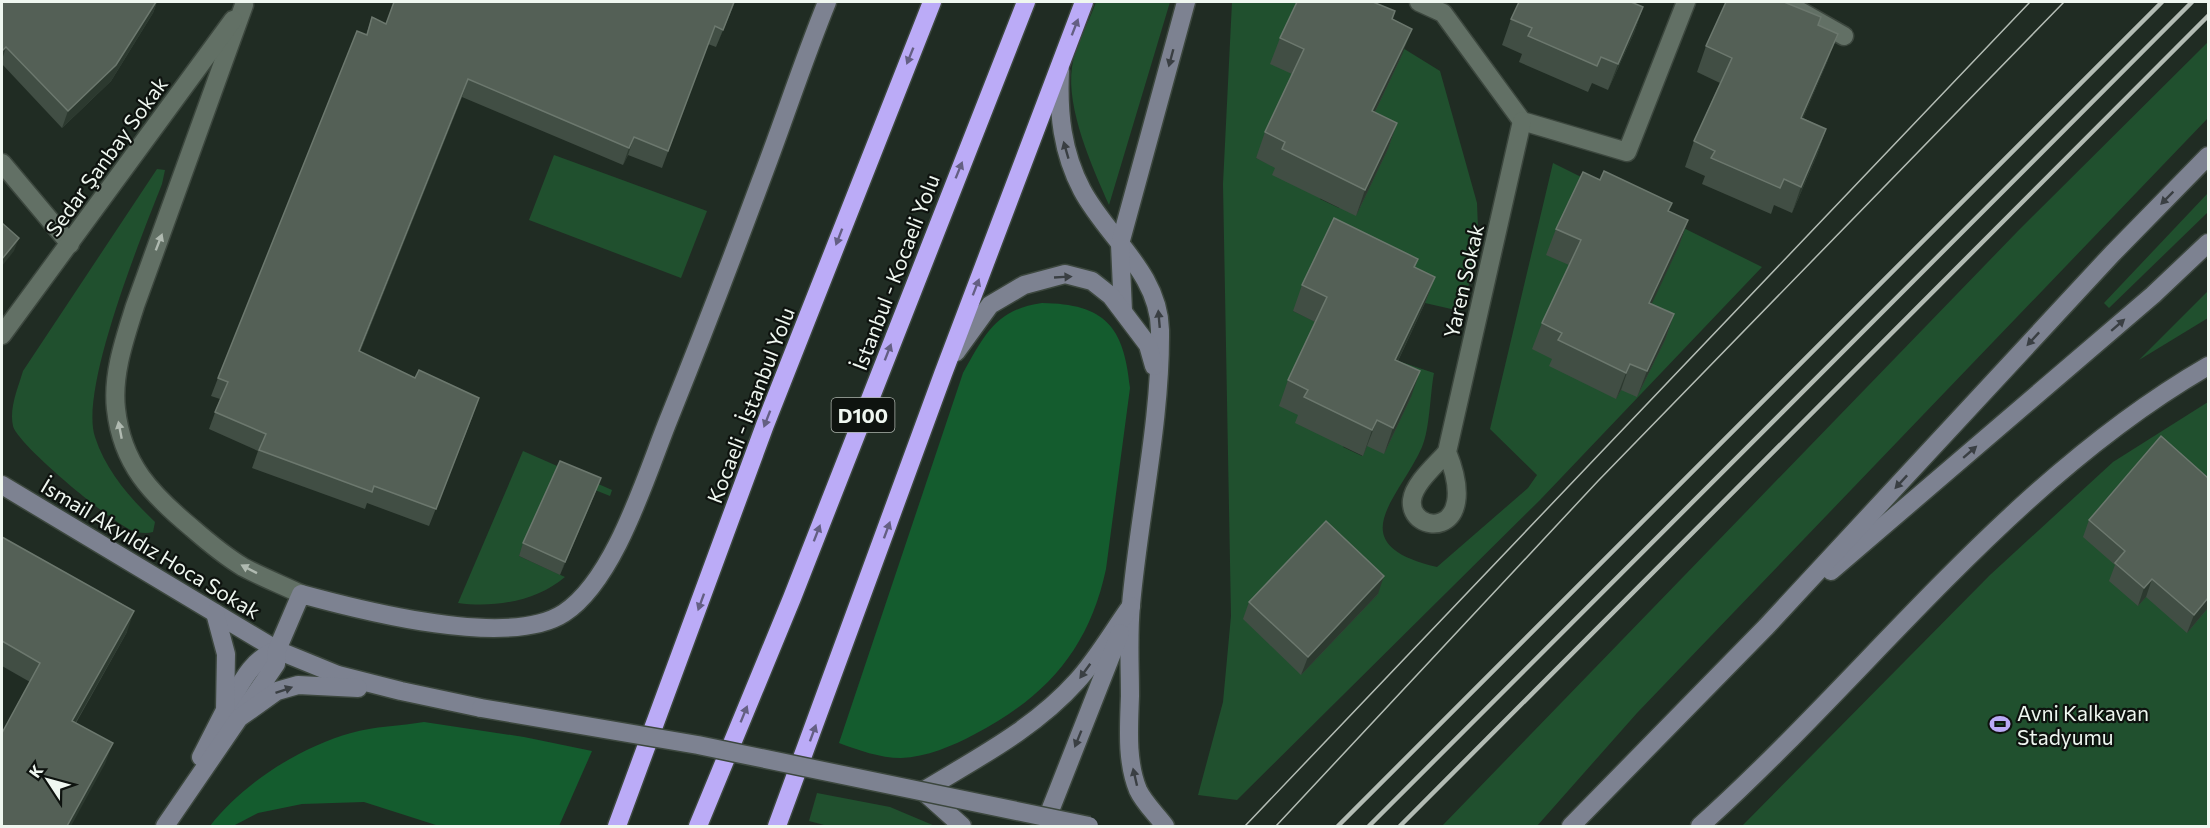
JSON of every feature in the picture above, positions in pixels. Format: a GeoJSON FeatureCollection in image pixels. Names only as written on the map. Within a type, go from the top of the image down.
{"type":"FeatureCollection","features":[{"type":"Feature","properties":{"kind":"highway","name":"Kocaeli - İstanbul Yolu"},"geometry":{"type":"LineString","coordinates":[[617,826],[765,424],[932,2]]}},
{"type":"Feature","properties":{"kind":"highway","name":"İstanbul - Kocaeli Yolu"},"geometry":{"type":"LineString","coordinates":[[698,826],[792,598],[1026,2]]}},
{"type":"Feature","properties":{"kind":"highway"},"geometry":{"type":"LineString","coordinates":[[777,826],[943,374],[1084,2]]}},
{"type":"Feature","properties":{"kind":"main road"},"geometry":{"type":"LineString","coordinates":[[165,826],[232,714],[249,670],[263,655],[277,650],[301,594],[340,605],[442,624],[496,630],[539,624],[564,613],[585,595],[619,542],[726,276],[827,2]]}},
{"type":"Feature","properties":{"kind":"main road"},"geometry":{"type":"LineString","coordinates":[[1123,311],[1120,244],[1186,2]]}},
{"type":"Feature","properties":{"kind":"main road"},"geometry":{"type":"LineString","coordinates":[[1061,64],[1060,125],[1068,158],[1082,189],[1144,276],[1157,302],[1160,329],[1158,377],[1146,497],[1131,606],[1129,752],[1138,790],[1165,826]]}},
{"type":"Feature","properties":{"kind":"main road"},"geometry":{"type":"LineString","coordinates":[[1571,826],[1766,627],[2112,253],[2208,156]]}},
{"type":"Feature","properties":{"kind":"main road"},"geometry":{"type":"LineString","coordinates":[[1766,627],[2153,295],[2208,243]]}},
{"type":"Feature","properties":{"kind":"main road"},"geometry":{"type":"LineString","coordinates":[[943,374],[969,331],[990,304],[1024,285],[1065,274],[1092,281],[1111,296],[1148,345],[1158,377]]}},
{"type":"Feature","properties":{"kind":"main road"},"geometry":{"type":"LineString","coordinates":[[1700,826],[2033,498],[2102,436],[2204,369]]}},
{"type":"Feature","properties":{"kind":"main road","name":"İsmail Akyıldız Hoca Sokak"},"geometry":{"type":"LineString","coordinates":[[2,485],[277,650],[338,675],[400,691]]}},
{"type":"Feature","properties":{"kind":"main road"},"geometry":{"type":"LineString","coordinates":[[923,791],[1007,740],[1042,715],[1078,681],[1131,606]]}},
{"type":"Feature","properties":{"kind":"main road"},"geometry":{"type":"LineString","coordinates":[[1045,822],[1131,606]]}},
{"type":"Feature","properties":{"kind":"main road"},"geometry":{"type":"LineString","coordinates":[[215,613],[226,654],[232,714]]}},
{"type":"Feature","properties":{"kind":"main road"},"geometry":{"type":"LineString","coordinates":[[232,714],[277,691],[298,685],[400,691],[482,708],[698,745],[923,791],[1045,822],[1089,826]]}},
{"type":"Feature","properties":{"kind":"main road"},"geometry":{"type":"LineString","coordinates":[[923,791],[962,826]]}},
{"type":"Feature","properties":{"kind":"street"},"geometry":{"type":"LineString","coordinates":[[1419,2],[1446,7],[1522,121],[1627,152],[1686,2]]}},
{"type":"Feature","properties":{"kind":"street"},"geometry":{"type":"LineString","coordinates":[[1784,2],[1844,36]]}},
{"type":"Feature","properties":{"kind":"street"},"geometry":{"type":"LineString","coordinates":[[244,3],[132,315],[117,378],[116,406],[120,437],[130,460],[163,505],[243,567],[301,594]]}},
{"type":"Feature","properties":{"kind":"street","name":"Sedar Şanbay Sokak"},"geometry":{"type":"LineString","coordinates":[[2,335],[244,3]]}},
{"type":"Feature","properties":{"kind":"street","name":"Yaren Sokak"},"geometry":{"type":"LineString","coordinates":[[1447,452],[1522,121]]}},
{"type":"Feature","properties":{"kind":"street"},"geometry":{"type":"LineString","coordinates":[[2,163],[70,244]]}},
{"type":"Feature","properties":{"kind":"green space"},"geometry":{"type":"Polygon","coordinates":[[[1096,2],[1170,2],[1109,205],[1082,137],[1071,83],[1076,51],[1096,2]]]}},
{"type":"Feature","properties":{"kind":"green space"},"geometry":{"type":"Polygon","coordinates":[[[1232,2],[1297,2],[1302,79],[1256,158],[1324,191],[1320,199],[1339,208],[1355,134],[1385,37],[1440,71],[1477,203],[1479,254],[1460,311],[1425,303],[1293,311],[1324,326],[1347,439],[1343,447],[1362,456],[1398,361],[1434,373],[1425,439],[1384,518],[1383,533],[1390,546],[1407,557],[1437,567],[1528,488],[1537,475],[1490,429],[1553,163],[1762,267],[1540,500],[1237,800],[1198,795],[1223,702],[1231,616],[1223,184],[1232,2]]]}},
{"type":"Feature","properties":{"kind":"green space"},"geometry":{"type":"Polygon","coordinates":[[[2208,42],[2208,118],[1637,713],[1537,826],[1442,826],[2017,232],[2208,42]]]}},
{"type":"Feature","properties":{"kind":"green space"},"geometry":{"type":"Polygon","coordinates":[[[554,155],[707,211],[681,278],[529,220],[554,155]]]}},
{"type":"Feature","properties":{"kind":"green space"},"geometry":{"type":"Polygon","coordinates":[[[157,169],[165,170],[162,184],[115,312],[96,384],[92,414],[95,437],[112,473],[128,494],[155,522],[153,532],[145,533],[134,531],[104,513],[47,465],[19,436],[13,426],[12,412],[23,371],[157,169]]]}},
{"type":"Feature","properties":{"kind":"green space"},"geometry":{"type":"Polygon","coordinates":[[[2208,193],[2208,212],[2109,308],[2104,303],[2208,193]]]}},
{"type":"Feature","properties":{"kind":"green space"},"geometry":{"type":"Polygon","coordinates":[[[2208,291],[2208,318],[2139,360],[2208,291]]]}},
{"type":"Feature","properties":{"kind":"green space"},"geometry":{"type":"Polygon","coordinates":[[[1042,303],[1064,304],[1096,314],[1116,334],[1123,349],[1127,367],[1130,388],[1106,569],[1088,623],[1076,647],[1043,687],[1000,720],[949,747],[910,757],[893,758],[861,751],[839,743],[963,373],[985,336],[1002,318],[1026,306],[1042,303]]]}},
{"type":"Feature","properties":{"kind":"green space"},"geometry":{"type":"Polygon","coordinates":[[[2208,402],[2208,826],[1742,826],[1990,575],[2113,462],[2208,402]]]}},
{"type":"Feature","properties":{"kind":"green space"},"geometry":{"type":"Polygon","coordinates":[[[523,451],[612,490],[610,496],[555,474],[519,556],[565,577],[542,592],[515,601],[486,604],[458,603],[523,451]]]}},
{"type":"Feature","properties":{"kind":"green space"},"geometry":{"type":"Polygon","coordinates":[[[424,722],[524,737],[592,751],[559,826],[439,826],[364,802],[302,804],[258,813],[233,826],[210,826],[238,796],[255,782],[273,769],[312,748],[332,739],[360,731],[424,722]]]}},
{"type":"Feature","properties":{"kind":"green space"},"geometry":{"type":"Polygon","coordinates":[[[817,793],[890,807],[935,826],[828,826],[809,821],[817,793]]]}},
{"type":"Feature","properties":{"kind":"building"},"geometry":{"type":"Polygon","coordinates":[[[2,2],[156,2],[116,65],[68,111],[6,47],[2,51],[2,2]]]}},
{"type":"Feature","properties":{"kind":"building"},"geometry":{"type":"Polygon","coordinates":[[[394,2],[734,2],[723,30],[715,26],[668,151],[634,137],[629,148],[468,79],[359,351],[415,378],[419,370],[479,398],[436,509],[374,486],[372,492],[259,450],[266,434],[215,412],[228,382],[218,378],[357,31],[367,35],[372,17],[386,24],[394,2]]]}},
{"type":"Feature","properties":{"kind":"building"},"geometry":{"type":"Polygon","coordinates":[[[1297,2],[1373,2],[1395,11],[1392,19],[1412,29],[1372,111],[1397,123],[1365,190],[1282,149],[1285,142],[1265,132],[1304,49],[1280,38],[1297,2]]]}},
{"type":"Feature","properties":{"kind":"building"},"geometry":{"type":"Polygon","coordinates":[[[1519,2],[1631,2],[1643,7],[1618,64],[1601,57],[1597,66],[1528,36],[1532,28],[1511,19],[1519,2]]]}},
{"type":"Feature","properties":{"kind":"building"},"geometry":{"type":"Polygon","coordinates":[[[1726,2],[1784,2],[1821,17],[1818,25],[1838,34],[1801,118],[1826,129],[1801,187],[1784,179],[1780,188],[1711,158],[1715,151],[1694,141],[1732,58],[1706,46],[1726,2]]]}},
{"type":"Feature","properties":{"kind":"building"},"geometry":{"type":"Polygon","coordinates":[[[1604,171],[1672,203],[1668,211],[1688,220],[1649,303],[1674,314],[1647,371],[1630,364],[1626,373],[1558,340],[1562,333],[1542,323],[1581,240],[1556,229],[1583,172],[1600,180],[1604,171]]]}},
{"type":"Feature","properties":{"kind":"building"},"geometry":{"type":"Polygon","coordinates":[[[1334,218],[1418,259],[1414,267],[1435,277],[1395,360],[1420,371],[1393,428],[1377,420],[1372,430],[1304,397],[1308,390],[1288,380],[1327,297],[1302,285],[1334,218]]]}},
{"type":"Feature","properties":{"kind":"building"},"geometry":{"type":"Polygon","coordinates":[[[2,223],[19,238],[2,259],[2,223]]]}},
{"type":"Feature","properties":{"kind":"building"},"geometry":{"type":"Polygon","coordinates":[[[2161,436],[2208,478],[2208,598],[2194,615],[2152,579],[2144,588],[2115,563],[2125,551],[2089,520],[2161,436]]]}},
{"type":"Feature","properties":{"kind":"building"},"geometry":{"type":"Polygon","coordinates":[[[560,461],[601,478],[565,562],[523,543],[560,461]]]}},
{"type":"Feature","properties":{"kind":"building"},"geometry":{"type":"Polygon","coordinates":[[[1326,521],[1384,576],[1308,657],[1249,602],[1326,521]]]}},
{"type":"Feature","properties":{"kind":"building"},"geometry":{"type":"Polygon","coordinates":[[[2,537],[134,611],[72,721],[113,743],[67,826],[2,826],[2,733],[40,663],[2,641],[2,537]]]}},
{"type":"Feature","properties":{"kind":"tram line"},"geometry":{"type":"LineString","coordinates":[[1245,826],[2030,2]]}},
{"type":"Feature","properties":{"kind":"tram line"},"geometry":{"type":"LineString","coordinates":[[1276,826],[1598,481],[2064,2]]}},
{"type":"Feature","properties":{"kind":"railway"},"geometry":{"type":"LineString","coordinates":[[1338,826],[2162,2]]}},
{"type":"Feature","properties":{"kind":"railway"},"geometry":{"type":"LineString","coordinates":[[1369,826],[2192,2]]}},
{"type":"Feature","properties":{"kind":"railway"},"geometry":{"type":"LineString","coordinates":[[1400,826],[2208,16]]}},
{"type":"Feature","properties":{"kind":"place","name":"Avni Kalkavan Stadyumu"},"geometry":{"type":"Point","coordinates":[2000,724]}}]}
